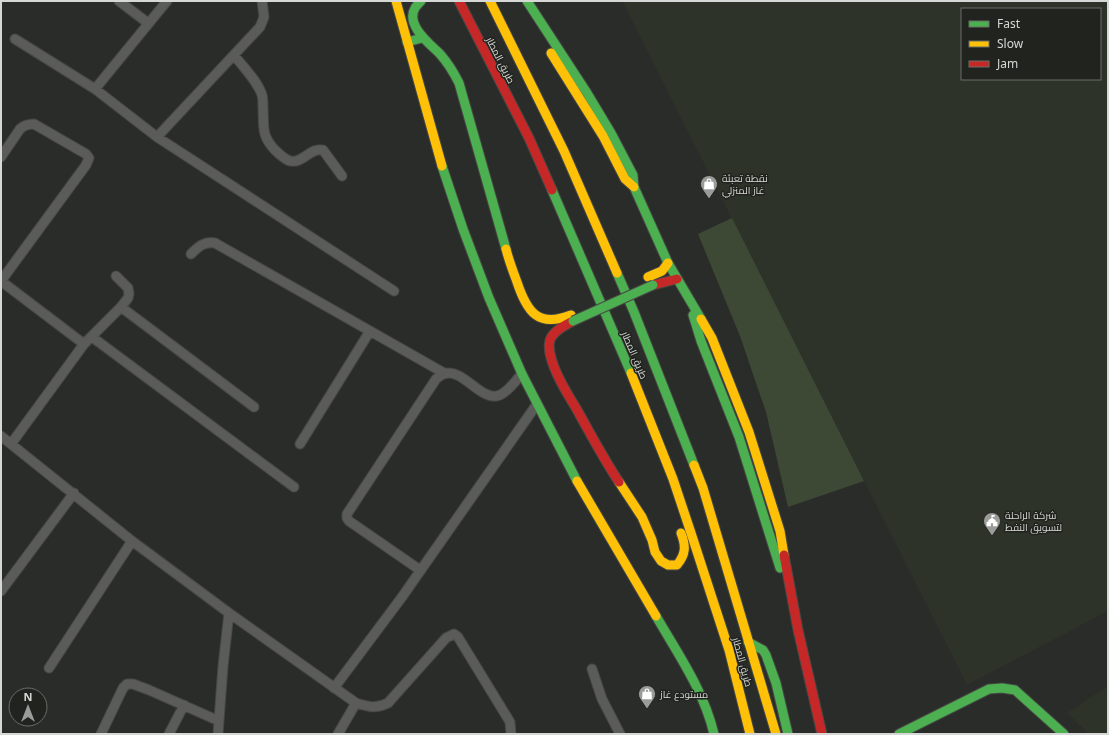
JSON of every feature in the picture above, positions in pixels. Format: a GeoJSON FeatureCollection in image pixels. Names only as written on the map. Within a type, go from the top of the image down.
{"type":"FeatureCollection","features":[{"type":"Feature","properties":{"kind":"main road"},"geometry":{"type":"LineString","coordinates":[[396,1],[442,168],[463,229],[522,374],[584,495],[689,672],[710,717],[713,734]]}},
{"type":"Feature","properties":{"kind":"main road"},"geometry":{"type":"LineString","coordinates":[[421,1],[414,10],[416,28],[422,38],[440,54],[450,66],[459,83],[505,248],[528,308],[538,318],[546,320],[572,318]]}},
{"type":"Feature","properties":{"kind":"main road","name":"طريق المطار"},"geometry":{"type":"LineString","coordinates":[[490,1],[564,151],[634,312],[703,488],[776,734]]}},
{"type":"Feature","properties":{"kind":"main road"},"geometry":{"type":"LineString","coordinates":[[518,1],[527,7],[587,93],[611,133],[633,175],[634,187],[668,263],[687,295],[701,341],[739,437],[798,630],[818,724],[822,734]]}},
{"type":"Feature","properties":{"kind":"main road","name":"طريق المطار"},"geometry":{"type":"LineString","coordinates":[[455,3],[474,32],[528,138],[638,390],[673,479],[696,547],[729,650],[750,734]]}},
{"type":"Feature","properties":{"kind":"main road"},"geometry":{"type":"LineString","coordinates":[[407,42],[422,38]]}},
{"type":"Feature","properties":{"kind":"main road"},"geometry":{"type":"LineString","coordinates":[[638,390],[655,452],[684,542],[686,551],[683,558],[677,565],[668,565],[661,561],[655,552],[652,540],[642,517],[609,467],[552,363],[549,351],[552,336],[572,318],[650,281],[662,271],[668,263]]}},
{"type":"Feature","properties":{"kind":"main road"},"geometry":{"type":"LineString","coordinates":[[650,281],[677,279]]}},
{"type":"Feature","properties":{"kind":"main road"},"geometry":{"type":"LineString","coordinates":[[748,642],[763,650],[766,655],[776,683],[788,734]]}},
{"type":"Feature","properties":{"kind":"main road"},"geometry":{"type":"LineString","coordinates":[[899,734],[989,689],[998,687],[1015,690],[1064,734]]}},
{"type":"Feature","properties":{"kind":"street"},"geometry":{"type":"LineString","coordinates":[[119,1],[148,23]]}},
{"type":"Feature","properties":{"kind":"street"},"geometry":{"type":"LineString","coordinates":[[95,89],[167,1]]}},
{"type":"Feature","properties":{"kind":"street"},"geometry":{"type":"LineString","coordinates":[[157,137],[260,27],[264,17],[262,1]]}},
{"type":"Feature","properties":{"kind":"street"},"geometry":{"type":"LineString","coordinates":[[14,39],[95,89],[157,137],[394,291]]}},
{"type":"Feature","properties":{"kind":"street"},"geometry":{"type":"LineString","coordinates":[[234,55],[256,84],[262,96],[265,137],[269,145],[280,155],[295,162],[314,150],[323,150],[342,176]]}},
{"type":"Feature","properties":{"kind":"street"},"geometry":{"type":"LineString","coordinates":[[1,157],[23,126],[34,124],[86,154],[89,158],[86,165],[1,281],[84,344]]}},
{"type":"Feature","properties":{"kind":"street"},"geometry":{"type":"LineString","coordinates":[[191,254],[203,244],[209,242],[215,243],[444,373],[452,373],[463,378],[484,393],[499,396],[506,392],[522,374]]}},
{"type":"Feature","properties":{"kind":"street"},"geometry":{"type":"LineString","coordinates":[[11,444],[84,344],[128,298],[129,290],[127,285],[116,276]]}},
{"type":"Feature","properties":{"kind":"street"},"geometry":{"type":"LineString","coordinates":[[121,307],[254,407]]}},
{"type":"Feature","properties":{"kind":"street"},"geometry":{"type":"LineString","coordinates":[[300,444],[370,331]]}},
{"type":"Feature","properties":{"kind":"street"},"geometry":{"type":"LineString","coordinates":[[92,337],[294,487]]}},
{"type":"Feature","properties":{"kind":"street"},"geometry":{"type":"LineString","coordinates":[[420,570],[350,521],[347,518],[347,514],[436,379],[444,373]]}},
{"type":"Feature","properties":{"kind":"street"},"geometry":{"type":"LineString","coordinates":[[334,688],[420,570],[537,404]]}},
{"type":"Feature","properties":{"kind":"street"},"geometry":{"type":"LineString","coordinates":[[1,436],[132,541],[229,613],[356,703],[371,707],[379,707],[388,703],[446,638],[454,634],[458,637],[510,722],[512,734]]}},
{"type":"Feature","properties":{"kind":"street"},"geometry":{"type":"LineString","coordinates":[[1,591],[74,493]]}},
{"type":"Feature","properties":{"kind":"street"},"geometry":{"type":"LineString","coordinates":[[49,668],[132,541]]}},
{"type":"Feature","properties":{"kind":"street"},"geometry":{"type":"LineString","coordinates":[[218,734],[229,613]]}},
{"type":"Feature","properties":{"kind":"street"},"geometry":{"type":"LineString","coordinates":[[592,669],[602,699],[620,734]]}},
{"type":"Feature","properties":{"kind":"street"},"geometry":{"type":"LineString","coordinates":[[101,734],[123,688],[127,684],[133,684],[149,690],[219,721]]}},
{"type":"Feature","properties":{"kind":"street"},"geometry":{"type":"LineString","coordinates":[[338,734],[356,703]]}},
{"type":"Feature","properties":{"kind":"street"},"geometry":{"type":"LineString","coordinates":[[170,734],[184,705]]}},
{"type":"Feature","properties":{"kind":"shaded area"},"geometry":{"type":"Polygon","coordinates":[[[622,1],[1108,1],[1108,611],[967,685],[622,1]]]}},
{"type":"Feature","properties":{"kind":"shaded area"},"geometry":{"type":"Polygon","coordinates":[[[1108,686],[1108,734],[1089,734],[1067,713],[1108,686]]]}},
{"type":"Feature","properties":{"kind":"green space"},"geometry":{"type":"Polygon","coordinates":[[[732,218],[864,481],[788,507],[766,412],[740,336],[698,234],[732,218]]]}},
{"type":"Feature","properties":{"kind":"traffic: fast"},"geometry":{"type":"LineString","coordinates":[[421,1],[415,8],[413,21],[420,34],[446,61],[459,83],[506,249]]}},
{"type":"Feature","properties":{"kind":"traffic: fast"},"geometry":{"type":"LineString","coordinates":[[527,1],[587,93],[611,133],[633,175],[634,187],[668,263],[701,319]]}},
{"type":"Feature","properties":{"kind":"traffic: fast"},"geometry":{"type":"LineString","coordinates":[[407,42],[422,38]]}},
{"type":"Feature","properties":{"kind":"traffic: fast"},"geometry":{"type":"LineString","coordinates":[[442,166],[463,229],[489,298],[522,374],[577,481]]}},
{"type":"Feature","properties":{"kind":"traffic: fast"},"geometry":{"type":"LineString","coordinates":[[552,190],[631,373]]}},
{"type":"Feature","properties":{"kind":"traffic: fast"},"geometry":{"type":"LineString","coordinates":[[617,273],[634,312],[694,465]]}},
{"type":"Feature","properties":{"kind":"traffic: fast"},"geometry":{"type":"LineString","coordinates":[[573,321],[653,285]]}},
{"type":"Feature","properties":{"kind":"traffic: fast"},"geometry":{"type":"LineString","coordinates":[[693,315],[701,341],[739,437],[780,568]]}},
{"type":"Feature","properties":{"kind":"traffic: fast"},"geometry":{"type":"LineString","coordinates":[[656,616],[690,673],[710,718],[714,734]]}},
{"type":"Feature","properties":{"kind":"traffic: fast"},"geometry":{"type":"LineString","coordinates":[[748,642],[763,650],[766,655],[776,683],[788,734]]}},
{"type":"Feature","properties":{"kind":"traffic: fast"},"geometry":{"type":"LineString","coordinates":[[899,734],[989,689],[1002,688],[1015,690],[1064,734]]}},
{"type":"Feature","properties":{"kind":"traffic: slow"},"geometry":{"type":"LineString","coordinates":[[396,1],[442,166]]}},
{"type":"Feature","properties":{"kind":"traffic: slow"},"geometry":{"type":"LineString","coordinates":[[490,1],[564,151],[617,273]]}},
{"type":"Feature","properties":{"kind":"traffic: slow"},"geometry":{"type":"LineString","coordinates":[[551,53],[603,136],[625,179],[634,187]]}},
{"type":"Feature","properties":{"kind":"traffic: slow"},"geometry":{"type":"LineString","coordinates":[[506,249],[521,293],[525,302],[535,315],[550,320],[560,319],[571,315]]}},
{"type":"Feature","properties":{"kind":"traffic: slow"},"geometry":{"type":"LineString","coordinates":[[648,277],[662,271],[668,263]]}},
{"type":"Feature","properties":{"kind":"traffic: slow"},"geometry":{"type":"LineString","coordinates":[[701,319],[712,338],[749,432],[780,531],[784,555]]}},
{"type":"Feature","properties":{"kind":"traffic: slow"},"geometry":{"type":"LineString","coordinates":[[631,373],[673,479],[691,533],[729,650],[750,734]]}},
{"type":"Feature","properties":{"kind":"traffic: slow"},"geometry":{"type":"LineString","coordinates":[[694,465],[703,488],[776,734]]}},
{"type":"Feature","properties":{"kind":"traffic: slow"},"geometry":{"type":"LineString","coordinates":[[577,481],[656,616]]}},
{"type":"Feature","properties":{"kind":"traffic: slow"},"geometry":{"type":"LineString","coordinates":[[619,482],[642,517],[652,540],[655,552],[661,561],[668,565],[677,565],[684,553],[684,542],[681,533]]}},
{"type":"Feature","properties":{"kind":"traffic: jam"},"geometry":{"type":"LineString","coordinates":[[459,1],[529,138],[552,190]]}},
{"type":"Feature","properties":{"kind":"traffic: jam"},"geometry":{"type":"LineString","coordinates":[[653,285],[677,279]]}},
{"type":"Feature","properties":{"kind":"traffic: jam"},"geometry":{"type":"LineString","coordinates":[[573,321],[560,329],[550,340],[549,345],[551,359],[562,385],[619,482]]}},
{"type":"Feature","properties":{"kind":"traffic: jam"},"geometry":{"type":"LineString","coordinates":[[784,555],[798,630],[822,734]]}},
{"type":"Feature","properties":{"kind":"place","name":"نقطة تعبئة غاز المنزلي"},"geometry":{"type":"Point","coordinates":[709,199]}},
{"type":"Feature","properties":{"kind":"place","name":"شركة الراحلة لتسويق النفط"},"geometry":{"type":"Point","coordinates":[992,536]}},
{"type":"Feature","properties":{"kind":"place","name":"مستودع غاز"},"geometry":{"type":"Point","coordinates":[647,709]}}]}
